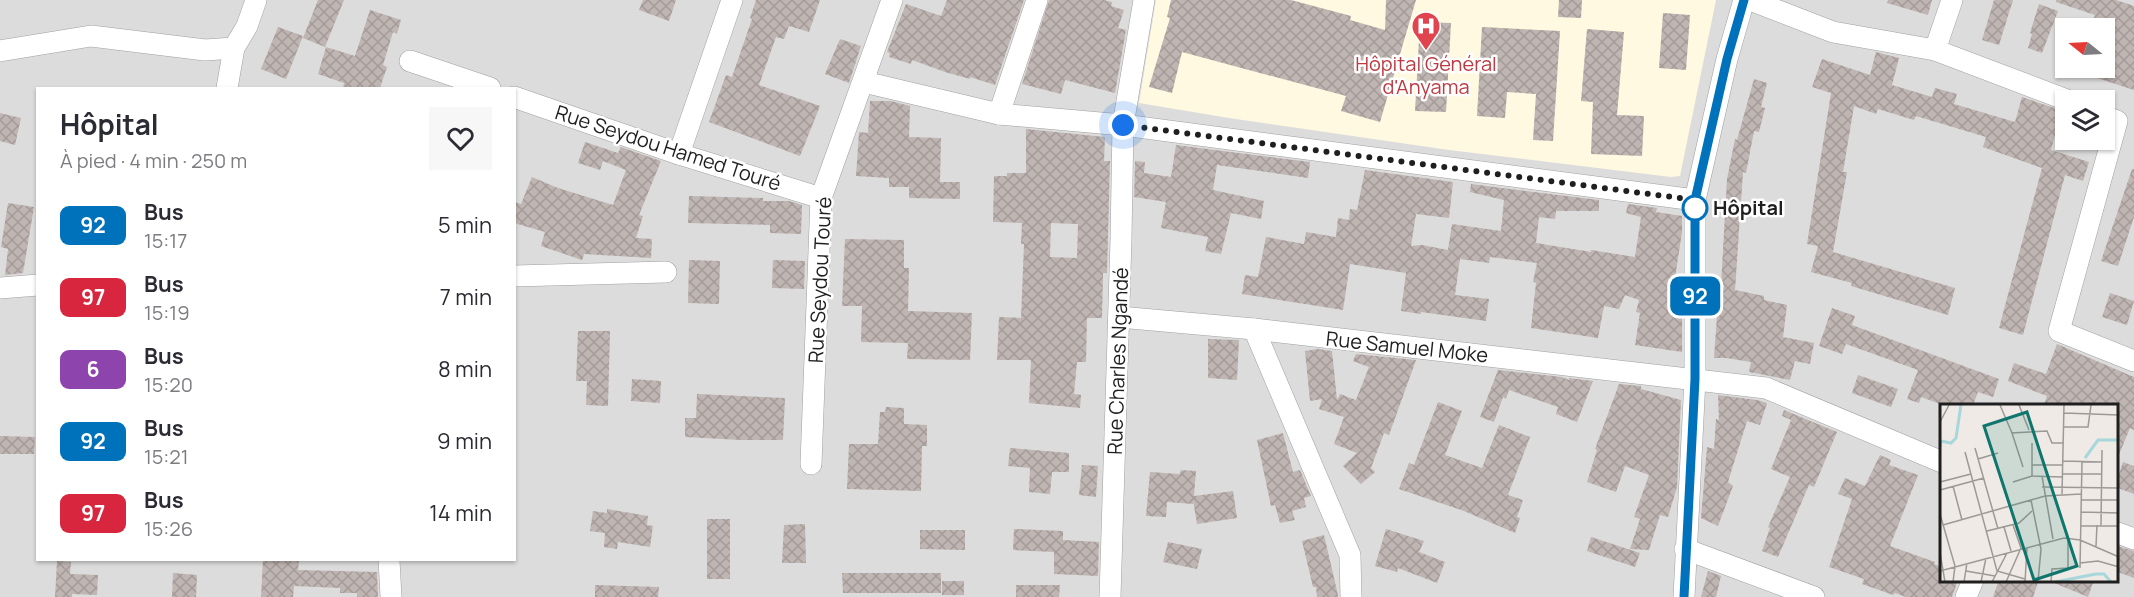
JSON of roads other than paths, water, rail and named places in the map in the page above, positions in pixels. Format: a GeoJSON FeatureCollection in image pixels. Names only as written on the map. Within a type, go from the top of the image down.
{"type":"FeatureCollection","features":[{"type":"Feature","properties":{"kind":"street"},"geometry":{"type":"LineString","coordinates":[[226,87],[234,48],[247,26],[256,0]]}},
{"type":"Feature","properties":{"kind":"street"},"geometry":{"type":"LineString","coordinates":[[680,154],[732,0]]}},
{"type":"Feature","properties":{"kind":"street","name":"Rue Seydou Touré"},"geometry":{"type":"LineString","coordinates":[[811,464],[821,198],[892,0]]}},
{"type":"Feature","properties":{"kind":"street"},"geometry":{"type":"LineString","coordinates":[[999,114],[1037,0]]}},
{"type":"Feature","properties":{"kind":"street","name":"Rue Charles Ngandé"},"geometry":{"type":"LineString","coordinates":[[1110,597],[1123,125],[1144,0]]}},
{"type":"Feature","properties":{"kind":"street"},"geometry":{"type":"LineString","coordinates":[[1684,597],[1695,379],[1695,200],[1727,59],[1744,0]]}},
{"type":"Feature","properties":{"kind":"street"},"geometry":{"type":"LineString","coordinates":[[1750,0],[1833,32],[1935,50],[2055,95]]}},
{"type":"Feature","properties":{"kind":"street"},"geometry":{"type":"LineString","coordinates":[[1935,50],[1952,0]]}},
{"type":"Feature","properties":{"kind":"street"},"geometry":{"type":"LineString","coordinates":[[0,51],[91,36],[205,50],[234,48]]}},
{"type":"Feature","properties":{"kind":"street"},"geometry":{"type":"LineString","coordinates":[[410,61],[487,87]]}},
{"type":"Feature","properties":{"kind":"street"},"geometry":{"type":"LineString","coordinates":[[864,82],[999,114],[1123,125],[1695,200]]}},
{"type":"Feature","properties":{"kind":"street","name":"Rue Seydou Hamed Touré"},"geometry":{"type":"LineString","coordinates":[[516,98],[680,154],[821,198]]}},
{"type":"Feature","properties":{"kind":"street"},"geometry":{"type":"LineString","coordinates":[[2109,150],[2059,331],[2134,361]]}},
{"type":"Feature","properties":{"kind":"street"},"geometry":{"type":"LineString","coordinates":[[516,276],[666,272]]}},
{"type":"Feature","properties":{"kind":"street"},"geometry":{"type":"LineString","coordinates":[[0,288],[36,285]]}},
{"type":"Feature","properties":{"kind":"street","name":"Rue Samuel Moke"},"geometry":{"type":"LineString","coordinates":[[1119,317],[1254,329],[1767,388],[1940,461]]}},
{"type":"Feature","properties":{"kind":"street"},"geometry":{"type":"LineString","coordinates":[[1254,329],[1350,555],[1351,597]]}},
{"type":"Feature","properties":{"kind":"street"},"geometry":{"type":"LineString","coordinates":[[2119,533],[2134,539]]}},
{"type":"Feature","properties":{"kind":"street"},"geometry":{"type":"LineString","coordinates":[[1685,549],[1814,597]]}},
{"type":"Feature","properties":{"kind":"street"},"geometry":{"type":"LineString","coordinates":[[389,561],[391,597]]}},
{"type":"Feature","properties":{"kind":"street"},"geometry":{"type":"LineString","coordinates":[[1966,597],[1972,582]]}},
{"type":"Feature","properties":{"kind":"place","name":"Hôpital Général d'Anyama"},"geometry":{"type":"Point","coordinates":[1426,52]}},
{"type":"Feature","properties":{"kind":"place","name":"Hôpital"},"geometry":{"type":"Point","coordinates":[1695,208]}}]}
